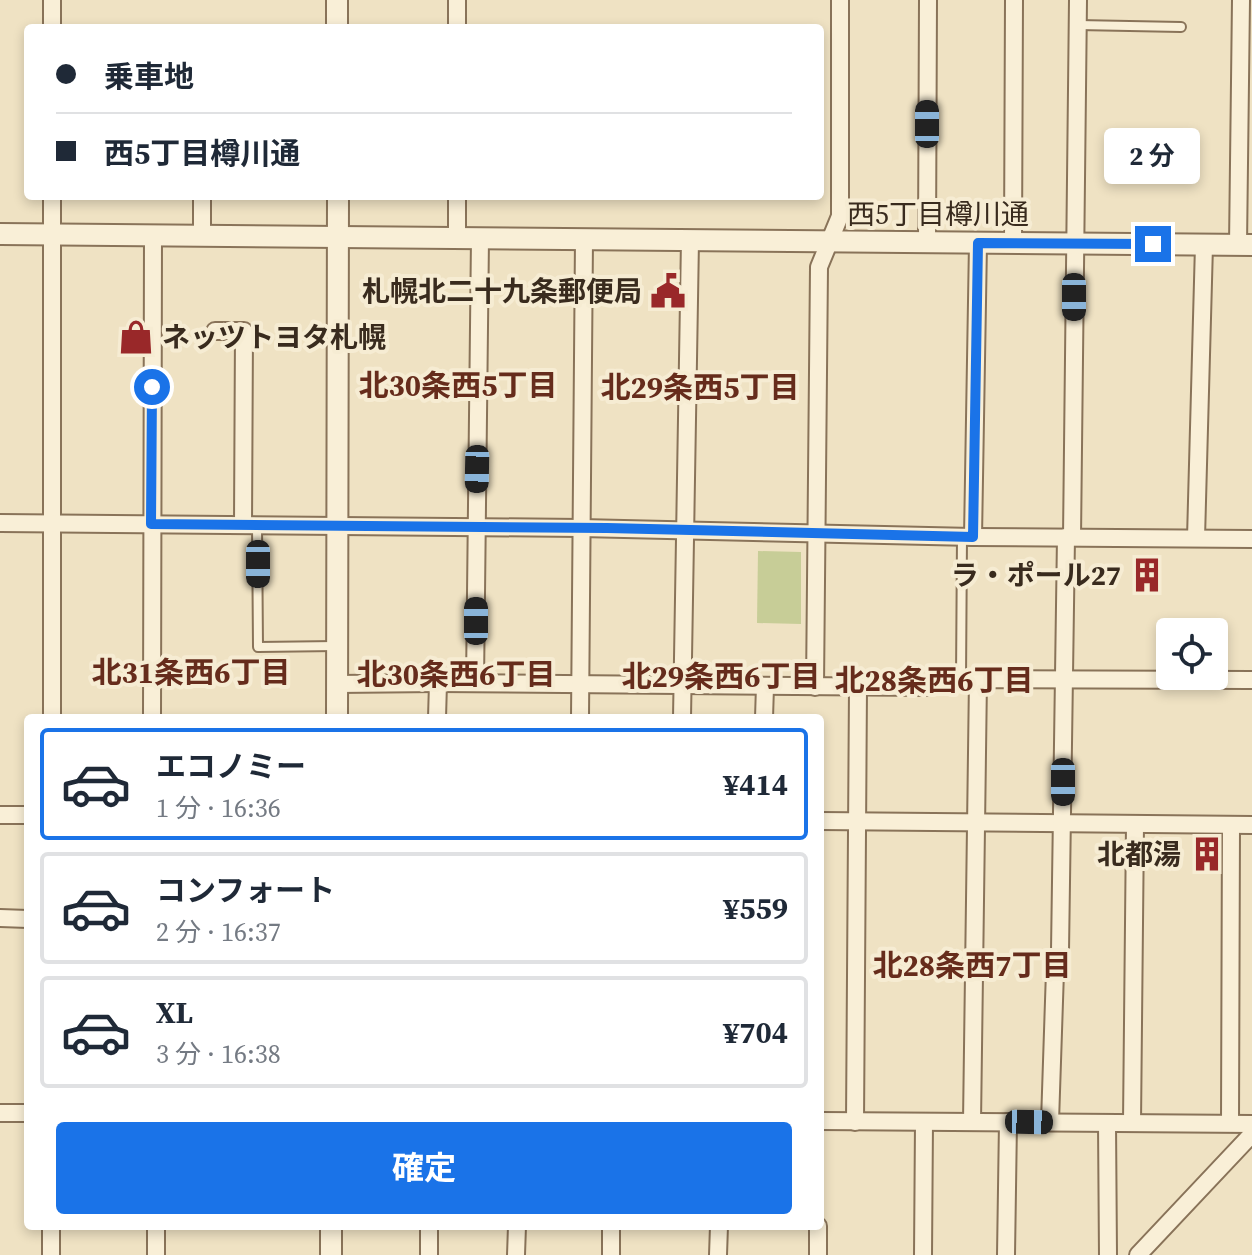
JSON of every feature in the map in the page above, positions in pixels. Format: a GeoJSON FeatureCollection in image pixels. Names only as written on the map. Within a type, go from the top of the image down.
{"type":"FeatureCollection","features":[{"type":"Feature","properties":{"kind":"street"},"geometry":{"type":"LineString","coordinates":[[52,0],[52,24]]}},
{"type":"Feature","properties":{"kind":"street"},"geometry":{"type":"LineString","coordinates":[[337,0],[337,24]]}},
{"type":"Feature","properties":{"kind":"street"},"geometry":{"type":"LineString","coordinates":[[457,0],[457,24]]}},
{"type":"Feature","properties":{"kind":"street"},"geometry":{"type":"LineString","coordinates":[[815,687],[819,267],[840,216],[840,0]]}},
{"type":"Feature","properties":{"kind":"street"},"geometry":{"type":"LineString","coordinates":[[927,242],[928,0]]}},
{"type":"Feature","properties":{"kind":"street"},"geometry":{"type":"LineString","coordinates":[[1013,243],[1014,0]]}},
{"type":"Feature","properties":{"kind":"street"},"geometry":{"type":"LineString","coordinates":[[1050,1122],[1055,971],[1060,951],[1078,0]]}},
{"type":"Feature","properties":{"kind":"street"},"geometry":{"type":"LineString","coordinates":[[1241,0],[1245,245]]}},
{"type":"Feature","properties":{"kind":"street"},"geometry":{"type":"LineString","coordinates":[[52,200],[52,714]]}},
{"type":"Feature","properties":{"kind":"street"},"geometry":{"type":"LineString","coordinates":[[202,200],[202,236]]}},
{"type":"Feature","properties":{"kind":"street"},"geometry":{"type":"LineString","coordinates":[[337,714],[338,200]]}},
{"type":"Feature","properties":{"kind":"street"},"geometry":{"type":"LineString","coordinates":[[457,200],[457,238]]}},
{"type":"Feature","properties":{"kind":"street","name":"西5丁目樽川通"},"geometry":{"type":"LineString","coordinates":[[0,234],[1245,245]]}},
{"type":"Feature","properties":{"kind":"street"},"geometry":{"type":"LineString","coordinates":[[152,714],[153,236]]}},
{"type":"Feature","properties":{"kind":"street"},"geometry":{"type":"LineString","coordinates":[[475,683],[480,238]]}},
{"type":"Feature","properties":{"kind":"street"},"geometry":{"type":"LineString","coordinates":[[580,714],[584,239]]}},
{"type":"Feature","properties":{"kind":"street"},"geometry":{"type":"LineString","coordinates":[[682,714],[690,240]]}},
{"type":"Feature","properties":{"kind":"street"},"geometry":{"type":"LineString","coordinates":[[968,537],[978,243]]}},
{"type":"Feature","properties":{"kind":"street"},"geometry":{"type":"LineString","coordinates":[[1196,538],[1204,245]]}},
{"type":"Feature","properties":{"kind":"street"},"geometry":{"type":"LineString","coordinates":[[215,331],[244,331],[250,525]]}},
{"type":"Feature","properties":{"kind":"street"},"geometry":{"type":"LineString","coordinates":[[0,523],[581,528],[968,537],[1252,539]]}},
{"type":"Feature","properties":{"kind":"street"},"geometry":{"type":"LineString","coordinates":[[337,684],[858,688],[928,687],[940,679],[969,678],[1252,680]]}},
{"type":"Feature","properties":{"kind":"street"},"geometry":{"type":"LineString","coordinates":[[969,678],[976,822],[972,1122]]}},
{"type":"Feature","properties":{"kind":"street"},"geometry":{"type":"LineString","coordinates":[[437,714],[438,683]]}},
{"type":"Feature","properties":{"kind":"street"},"geometry":{"type":"LineString","coordinates":[[764,714],[765,686]]}},
{"type":"Feature","properties":{"kind":"street"},"geometry":{"type":"LineString","coordinates":[[855,1122],[858,688]]}},
{"type":"Feature","properties":{"kind":"street"},"geometry":{"type":"LineString","coordinates":[[0,815],[24,815]]}},
{"type":"Feature","properties":{"kind":"street"},"geometry":{"type":"LineString","coordinates":[[824,821],[1252,825]]}},
{"type":"Feature","properties":{"kind":"street"},"geometry":{"type":"LineString","coordinates":[[1132,1123],[1135,824]]}},
{"type":"Feature","properties":{"kind":"street"},"geometry":{"type":"LineString","coordinates":[[1230,1123],[1231,825]]}},
{"type":"Feature","properties":{"kind":"street"},"geometry":{"type":"LineString","coordinates":[[0,918],[24,919]]}},
{"type":"Feature","properties":{"kind":"street"},"geometry":{"type":"LineString","coordinates":[[0,1113],[24,1113]]}},
{"type":"Feature","properties":{"kind":"street"},"geometry":{"type":"LineString","coordinates":[[824,1121],[1252,1124]]}},
{"type":"Feature","properties":{"kind":"street"},"geometry":{"type":"LineString","coordinates":[[923,1255],[924,1122]]}},
{"type":"Feature","properties":{"kind":"street"},"geometry":{"type":"LineString","coordinates":[[1006,1255],[1008,1122]]}},
{"type":"Feature","properties":{"kind":"street"},"geometry":{"type":"LineString","coordinates":[[1107,1123],[1108,1255]]}},
{"type":"Feature","properties":{"kind":"street"},"geometry":{"type":"LineString","coordinates":[[1138,1255],[1252,1134]]}},
{"type":"Feature","properties":{"kind":"street"},"geometry":{"type":"LineString","coordinates":[[51,1230],[51,1255]]}},
{"type":"Feature","properties":{"kind":"street"},"geometry":{"type":"LineString","coordinates":[[156,1230],[156,1255]]}},
{"type":"Feature","properties":{"kind":"street"},"geometry":{"type":"LineString","coordinates":[[331,1230],[331,1255]]}},
{"type":"Feature","properties":{"kind":"street"},"geometry":{"type":"LineString","coordinates":[[429,1230],[429,1255]]}},
{"type":"Feature","properties":{"kind":"street"},"geometry":{"type":"LineString","coordinates":[[516,1255],[517,1230]]}},
{"type":"Feature","properties":{"kind":"street"},"geometry":{"type":"LineString","coordinates":[[611,1230],[611,1255]]}},
{"type":"Feature","properties":{"kind":"street"},"geometry":{"type":"LineString","coordinates":[[718,1255],[719,1230]]}},
{"type":"Feature","properties":{"kind":"street"},"geometry":{"type":"LineString","coordinates":[[818,1230],[818,1255]]}},
{"type":"Feature","properties":{"kind":"lane"},"geometry":{"type":"LineString","coordinates":[[1077,25],[1181,27]]}},
{"type":"Feature","properties":{"kind":"lane"},"geometry":{"type":"LineString","coordinates":[[250,525],[258,647],[337,646]]}},
{"type":"Feature","properties":{"kind":"lane"},"geometry":{"type":"LineString","coordinates":[[968,537],[969,678]]}},
{"type":"Feature","properties":{"kind":"green space"},"geometry":{"type":"Polygon","coordinates":[[[758,551],[801,552],[801,624],[757,623],[758,551]]]}},
{"type":"Feature","properties":{"kind":"place","name":"札幌北二十九条郵便局"},"geometry":{"type":"Point","coordinates":[668,291]}},
{"type":"Feature","properties":{"kind":"place","name":"ネッツトヨタ札幌"},"geometry":{"type":"Point","coordinates":[136,337]}},
{"type":"Feature","properties":{"kind":"place","name":"ラ・ポール27"},"geometry":{"type":"Point","coordinates":[1147,575]}},
{"type":"Feature","properties":{"kind":"place","name":"北都湯"},"geometry":{"type":"Point","coordinates":[1207,854]}},
{"type":"Feature","properties":{"kind":"district","name":"北30条西5丁目"},"geometry":{"type":"Point","coordinates":[458,385]}},
{"type":"Feature","properties":{"kind":"district","name":"北29条西5丁目"},"geometry":{"type":"Point","coordinates":[700,387]}},
{"type":"Feature","properties":{"kind":"district","name":"北31条西6丁目"},"geometry":{"type":"Point","coordinates":[191,672]}},
{"type":"Feature","properties":{"kind":"district","name":"北30条西6丁目"},"geometry":{"type":"Point","coordinates":[456,674]}},
{"type":"Feature","properties":{"kind":"district","name":"北29条西6丁目"},"geometry":{"type":"Point","coordinates":[721,676]}},
{"type":"Feature","properties":{"kind":"district","name":"北28条西6丁目"},"geometry":{"type":"Point","coordinates":[934,680]}},
{"type":"Feature","properties":{"kind":"district","name":"北28条西7丁目"},"geometry":{"type":"Point","coordinates":[972,965]}},
{"type":"Feature","properties":{"kind":"route"},"geometry":{"type":"LineString","coordinates":[[152,387],[151,524],[607,528],[973,537],[978,243],[1153,244]]}}]}
